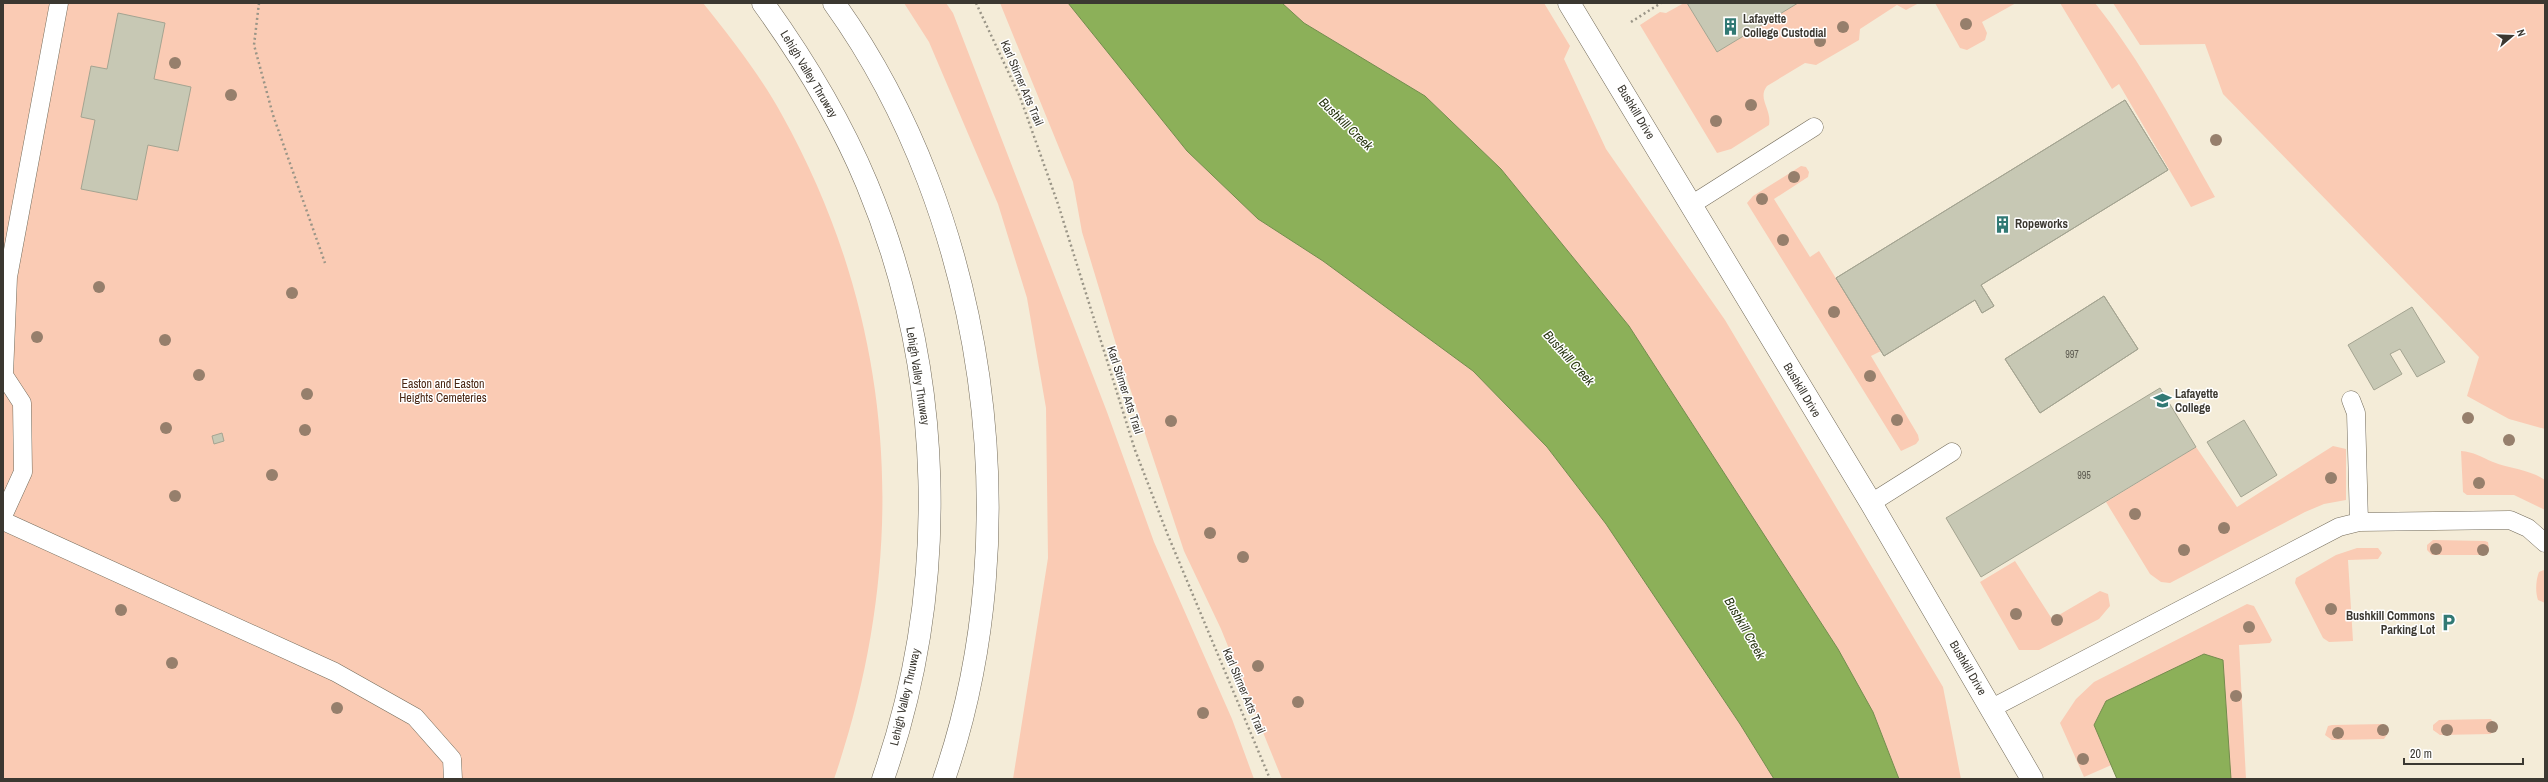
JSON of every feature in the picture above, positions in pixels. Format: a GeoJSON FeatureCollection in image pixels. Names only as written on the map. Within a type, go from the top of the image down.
{"type":"FeatureCollection","features":[{"type":"Feature","properties":{"kind":"main road","name":"Lehigh Valley Thruway"},"geometry":{"type":"LineString","coordinates":[[763,3],[821,90],[868,185],[902,289],[923,394],[930,467],[928,563],[922,620],[910,682],[895,745],[883,779]]}},
{"type":"Feature","properties":{"kind":"main road"},"geometry":{"type":"LineString","coordinates":[[834,3],[872,61],[922,163],[958,275],[980,386],[987,448],[988,505],[986,567],[967,694],[944,779]]}},
{"type":"Feature","properties":{"kind":"main road","name":"Bushkill Drive"},"geometry":{"type":"LineString","coordinates":[[1569,3],[1871,503],[1992,708],[2032,779]]}},
{"type":"Feature","properties":{"kind":"lane"},"geometry":{"type":"LineString","coordinates":[[3,516],[23,472],[22,403],[3,374],[8,276],[59,3]]}},
{"type":"Feature","properties":{"kind":"lane"},"geometry":{"type":"LineString","coordinates":[[1691,205],[1814,127]]}},
{"type":"Feature","properties":{"kind":"lane"},"geometry":{"type":"LineString","coordinates":[[2351,400],[2356,413],[2359,522]]}},
{"type":"Feature","properties":{"kind":"lane"},"geometry":{"type":"LineString","coordinates":[[1871,503],[1952,452]]}},
{"type":"Feature","properties":{"kind":"lane"},"geometry":{"type":"LineString","coordinates":[[1992,708],[2329,530],[2359,522],[2510,520],[2528,528],[2545,543]]}},
{"type":"Feature","properties":{"kind":"lane"},"geometry":{"type":"LineString","coordinates":[[3,521],[334,672],[415,717],[452,759],[453,779]]}},
{"type":"Feature","properties":{"kind":"path"},"geometry":{"type":"LineString","coordinates":[[259,3],[254,45],[273,114],[325,263]]}},
{"type":"Feature","properties":{"kind":"path","name":"Karl Stirner Arts Trail"},"geometry":{"type":"LineString","coordinates":[[976,3],[1020,97],[1058,204],[1135,450],[1166,533],[1270,779]]}},
{"type":"Feature","properties":{"kind":"path"},"geometry":{"type":"LineString","coordinates":[[1632,22],[1661,3]]}},
{"type":"Feature","properties":{"kind":"green space","name":"Easton and Easton Heights Cemeteries"},"geometry":{"type":"Polygon","coordinates":[[[3,3],[703,3],[745,57],[773,100],[821,194],[850,275],[870,357],[880,441],[882,525],[875,610],[859,695],[834,779],[3,779],[3,3]]]}},
{"type":"Feature","properties":{"kind":"green space"},"geometry":{"type":"Polygon","coordinates":[[[904,3],[946,3],[953,13],[1107,412],[1154,542],[1232,719],[1254,779],[1013,779],[1048,558],[1046,408],[1027,298],[998,204],[929,42],[904,3]]]}},
{"type":"Feature","properties":{"kind":"green space"},"geometry":{"type":"Polygon","coordinates":[[[1000,3],[1068,3],[1187,151],[1258,219],[1323,261],[1473,371],[1547,447],[1606,524],[1740,724],[1774,779],[1282,779],[1221,629],[1184,551],[1122,364],[1082,232],[1073,182],[1000,3]]]}},
{"type":"Feature","properties":{"kind":"green space"},"geometry":{"type":"Polygon","coordinates":[[[1282,3],[1544,3],[1570,46],[1564,59],[1606,149],[1725,320],[1943,687],[1961,779],[1899,779],[1873,712],[1838,649],[1629,326],[1501,169],[1425,96],[1304,23],[1282,3]]]}},
{"type":"Feature","properties":{"kind":"green space"},"geometry":{"type":"Polygon","coordinates":[[[1684,3],[1687,3],[1717,52],[1798,3],[1919,3],[1906,10],[1897,5],[1860,29],[1859,40],[1816,65],[1805,63],[1767,86],[1764,91],[1764,100],[1769,114],[1769,125],[1731,149],[1717,153],[1640,25],[1660,12],[1666,13],[1684,3]]]}},
{"type":"Feature","properties":{"kind":"green space"},"geometry":{"type":"Polygon","coordinates":[[[1935,3],[2016,3],[1982,22],[1987,33],[1985,40],[1967,50],[1960,48],[1935,3]]]}},
{"type":"Feature","properties":{"kind":"green space"},"geometry":{"type":"Polygon","coordinates":[[[2060,3],[2095,3],[2144,73],[2215,197],[2191,207],[2119,84],[2112,89],[2060,3]]]}},
{"type":"Feature","properties":{"kind":"green space"},"geometry":{"type":"Polygon","coordinates":[[[2113,3],[2545,3],[2545,429],[2509,419],[2467,396],[2479,357],[2223,94],[2205,44],[2140,45],[2113,3]]]}},
{"type":"Feature","properties":{"kind":"green space"},"geometry":{"type":"Polygon","coordinates":[[[1801,166],[1806,167],[1809,172],[1808,177],[1774,199],[1810,257],[1819,251],[1881,351],[1871,356],[1918,435],[1919,440],[1916,444],[1901,451],[1747,203],[1753,196],[1801,166]]]}},
{"type":"Feature","properties":{"kind":"green space"},"geometry":{"type":"Polygon","coordinates":[[[2333,446],[2346,449],[2346,500],[2324,504],[2305,512],[2170,583],[2161,582],[2150,574],[2106,502],[2196,447],[2237,507],[2333,446]]]}},
{"type":"Feature","properties":{"kind":"green space"},"geometry":{"type":"Polygon","coordinates":[[[2461,451],[2474,454],[2499,464],[2526,471],[2545,480],[2545,510],[2514,495],[2467,495],[2463,492],[2461,451]]]}},
{"type":"Feature","properties":{"kind":"green space"},"geometry":{"type":"Polygon","coordinates":[[[2433,540],[2485,541],[2488,542],[2489,549],[2485,555],[2432,555],[2427,550],[2427,545],[2433,540]]]}},
{"type":"Feature","properties":{"kind":"green space"},"geometry":{"type":"Polygon","coordinates":[[[2357,548],[2378,548],[2382,553],[2378,559],[2348,560],[2353,641],[2329,642],[2323,638],[2295,583],[2296,578],[2336,555],[2357,548]]]}},
{"type":"Feature","properties":{"kind":"green space"},"geometry":{"type":"Polygon","coordinates":[[[2015,561],[2052,619],[2100,591],[2108,594],[2110,606],[2099,619],[2039,650],[2019,650],[1980,582],[2015,561]]]}},
{"type":"Feature","properties":{"kind":"green space"},"geometry":{"type":"Polygon","coordinates":[[[2544,570],[2545,603],[2538,600],[2536,589],[2539,572],[2544,570]]]}},
{"type":"Feature","properties":{"kind":"green space"},"geometry":{"type":"Polygon","coordinates":[[[2247,604],[2254,606],[2272,640],[2270,643],[2239,645],[2246,779],[2122,779],[2116,763],[2084,777],[2060,723],[2076,699],[2094,682],[2247,604]]]}},
{"type":"Feature","properties":{"kind":"green space"},"geometry":{"type":"Polygon","coordinates":[[[2491,719],[2495,725],[2491,734],[2440,735],[2433,730],[2433,725],[2439,720],[2491,719]]]}},
{"type":"Feature","properties":{"kind":"green space"},"geometry":{"type":"Polygon","coordinates":[[[2384,724],[2388,733],[2384,739],[2332,740],[2325,735],[2328,726],[2332,725],[2384,724]]]}},
{"type":"Feature","properties":{"kind":"water","name":"Bushkill Creek"},"geometry":{"type":"Polygon","coordinates":[[[1068,3],[1282,3],[1304,23],[1425,96],[1501,169],[1629,326],[1838,649],[1873,712],[1899,779],[1774,779],[1740,724],[1606,524],[1547,447],[1473,371],[1323,261],[1258,219],[1187,151],[1068,3]]]}},
{"type":"Feature","properties":{"kind":"water"},"geometry":{"type":"Polygon","coordinates":[[[2204,654],[2223,660],[2231,779],[2117,779],[2094,725],[2106,701],[2204,654]]]}},
{"type":"Feature","properties":{"kind":"building","name":"Lafayette College Custodial"},"geometry":{"type":"Polygon","coordinates":[[[1687,3],[1798,3],[1717,52],[1687,3]]]}},
{"type":"Feature","properties":{"kind":"building"},"geometry":{"type":"Polygon","coordinates":[[[118,13],[165,23],[154,79],[191,87],[178,151],[148,145],[137,200],[81,189],[95,120],[81,117],[91,66],[107,69],[118,13]]]}},
{"type":"Feature","properties":{"kind":"building","name":"Ropeworks"},"geometry":{"type":"Polygon","coordinates":[[[2125,100],[2168,170],[1981,285],[1994,306],[1982,313],[1975,300],[1884,356],[1836,278],[2125,100]]]}},
{"type":"Feature","properties":{"kind":"building","name":"Ropeworks"},"geometry":{"type":"Polygon","coordinates":[[[2125,100],[2168,170],[1981,285],[1994,306],[1982,313],[1975,300],[1884,356],[1836,278],[2125,100]]]}},
{"type":"Feature","properties":{"kind":"building"},"geometry":{"type":"Polygon","coordinates":[[[2104,296],[2138,349],[2040,413],[2005,359],[2104,296]]]}},
{"type":"Feature","properties":{"kind":"building"},"geometry":{"type":"Polygon","coordinates":[[[2104,296],[2138,349],[2040,413],[2005,359],[2104,296]]]}},
{"type":"Feature","properties":{"kind":"building"},"geometry":{"type":"Polygon","coordinates":[[[2412,307],[2445,362],[2417,377],[2400,349],[2390,354],[2402,374],[2374,390],[2348,345],[2412,307]]]}},
{"type":"Feature","properties":{"kind":"building"},"geometry":{"type":"Polygon","coordinates":[[[2160,388],[2196,447],[1981,577],[1946,518],[2160,388]]]}},
{"type":"Feature","properties":{"kind":"building"},"geometry":{"type":"Polygon","coordinates":[[[2244,420],[2277,475],[2241,497],[2207,442],[2244,420]]]}},
{"type":"Feature","properties":{"kind":"building"},"geometry":{"type":"Polygon","coordinates":[[[222,433],[224,441],[214,444],[212,436],[222,433]]]}},
{"type":"Feature","properties":{"kind":"place","name":"Lafayette College Custodial"},"geometry":{"type":"Point","coordinates":[1730,26]}},
{"type":"Feature","properties":{"kind":"place","name":"Ropeworks"},"geometry":{"type":"Point","coordinates":[2002,224]}},
{"type":"Feature","properties":{"kind":"place","name":"Lafayette College"},"geometry":{"type":"Point","coordinates":[2162,401]}},
{"type":"Feature","properties":{"kind":"place","name":"Bushkill Commons Parking Lot"},"geometry":{"type":"Point","coordinates":[2448,623]}}]}
